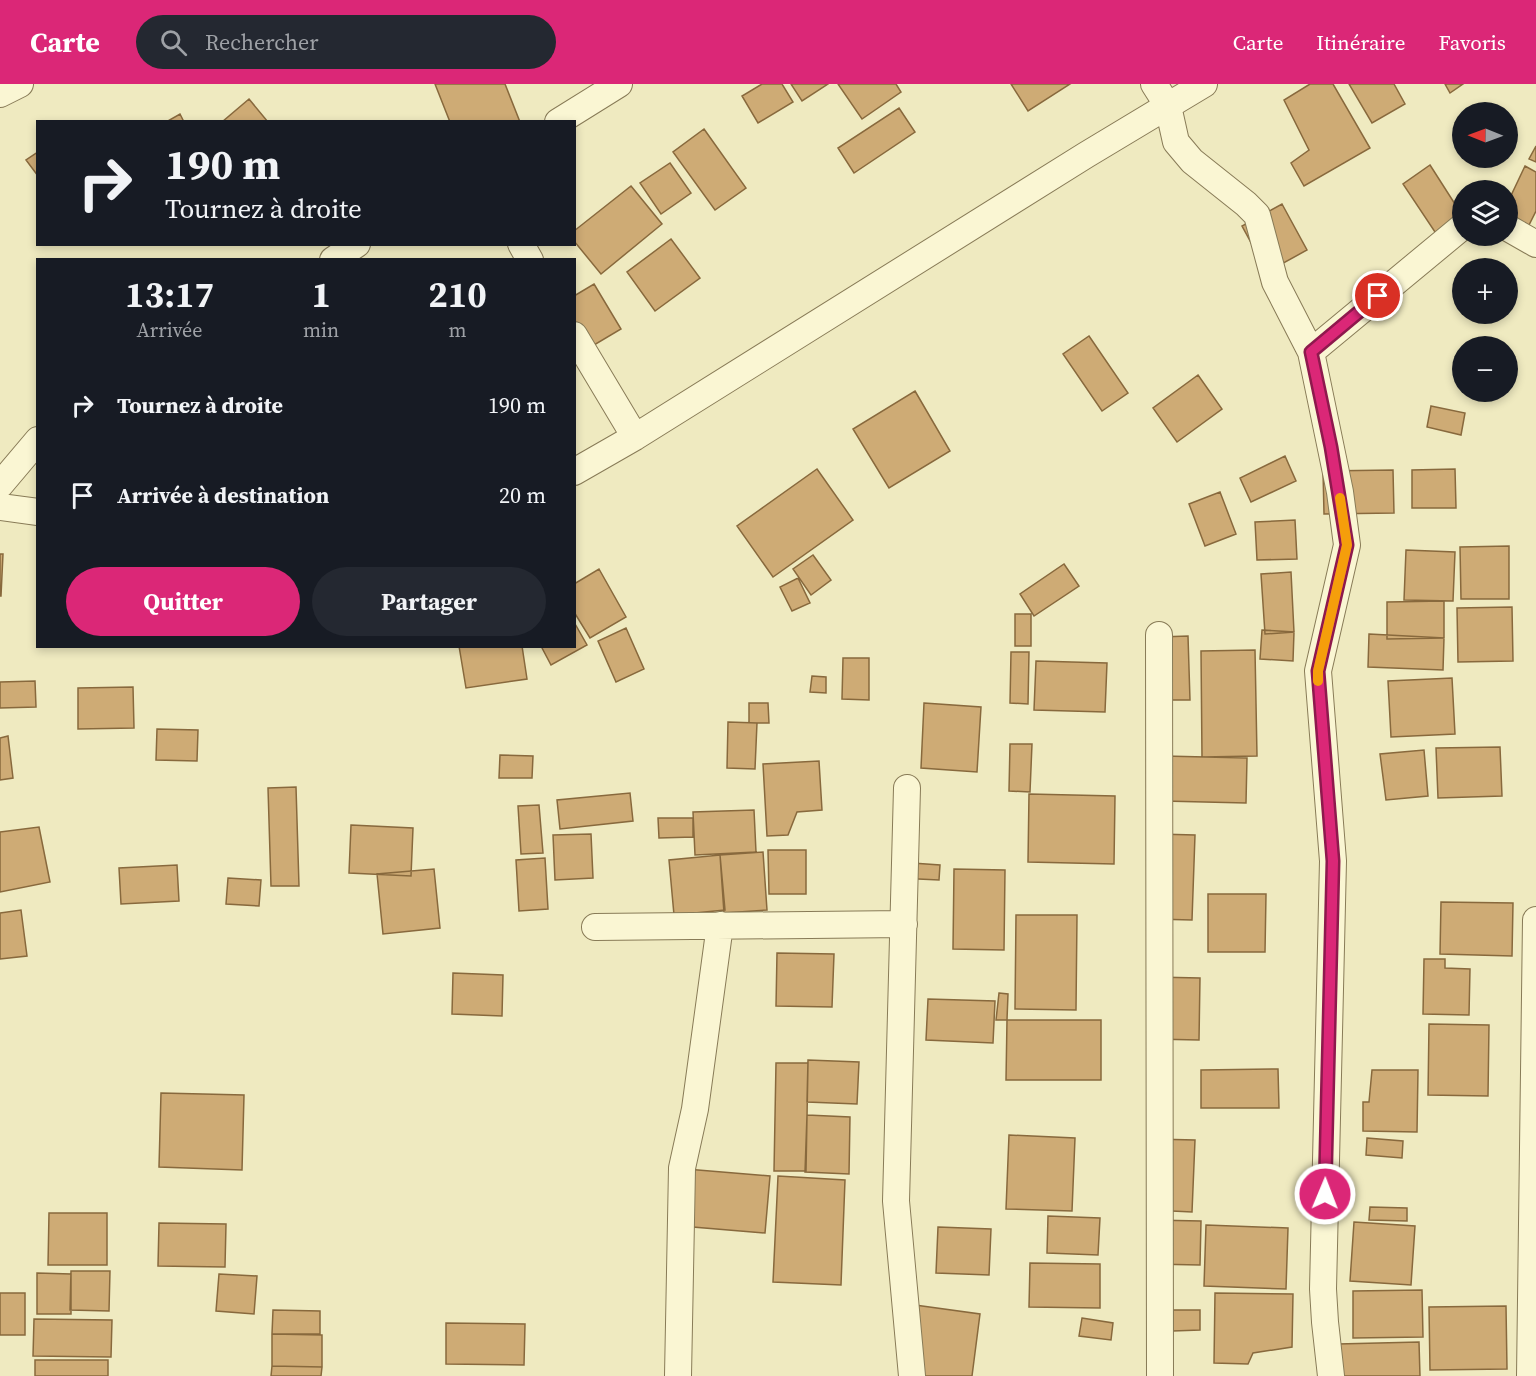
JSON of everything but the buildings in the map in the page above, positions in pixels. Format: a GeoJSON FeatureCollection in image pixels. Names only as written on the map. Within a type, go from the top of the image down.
{"type":"FeatureCollection","features":[{"type":"Feature","properties":{"kind":"street"},"geometry":{"type":"LineString","coordinates":[[0,94],[20,84]]}},
{"type":"Feature","properties":{"kind":"street"},"geometry":{"type":"LineString","coordinates":[[561,120],[619,84]]}},
{"type":"Feature","properties":{"kind":"street"},"geometry":{"type":"LineString","coordinates":[[1154,84],[1168,106],[1176,142],[1192,161],[1257,215],[1275,282],[1311,352],[1331,447],[1347,545],[1318,671],[1333,861],[1323,1289],[1324,1322],[1331,1376]]}},
{"type":"Feature","properties":{"kind":"street"},"geometry":{"type":"LineString","coordinates":[[576,471],[1204,84]]}},
{"type":"Feature","properties":{"kind":"street"},"geometry":{"type":"LineString","coordinates":[[1518,234],[1536,244]]}},
{"type":"Feature","properties":{"kind":"street"},"geometry":{"type":"LineString","coordinates":[[1311,352],[1452,235]]}},
{"type":"Feature","properties":{"kind":"street"},"geometry":{"type":"LineString","coordinates":[[336,258],[354,246]]}},
{"type":"Feature","properties":{"kind":"street"},"geometry":{"type":"LineString","coordinates":[[576,338],[634,437]]}},
{"type":"Feature","properties":{"kind":"street"},"geometry":{"type":"LineString","coordinates":[[0,485],[36,442]]}},
{"type":"Feature","properties":{"kind":"street"},"geometry":{"type":"LineString","coordinates":[[0,507],[36,512]]}},
{"type":"Feature","properties":{"kind":"street"},"geometry":{"type":"LineString","coordinates":[[1159,635],[1160,1376]]}},
{"type":"Feature","properties":{"kind":"street"},"geometry":{"type":"LineString","coordinates":[[907,788],[896,1201],[912,1376]]}},
{"type":"Feature","properties":{"kind":"street"},"geometry":{"type":"LineString","coordinates":[[1530,1376],[1536,920]]}},
{"type":"Feature","properties":{"kind":"street"},"geometry":{"type":"LineString","coordinates":[[595,927],[904,924]]}},
{"type":"Feature","properties":{"kind":"street"},"geometry":{"type":"LineString","coordinates":[[678,1376],[682,1168],[695,1109],[720,925]]}},
{"type":"Feature","properties":{"kind":"slow traffic"},"geometry":{"type":"LineString","coordinates":[[1318,681],[1318,671],[1347,545],[1340,498]]}},
{"type":"Feature","properties":{"kind":"route"},"geometry":{"type":"LineString","coordinates":[[1325,1194],[1333,861],[1318,671],[1347,545],[1340,492],[1311,352],[1378,296]]}}]}
